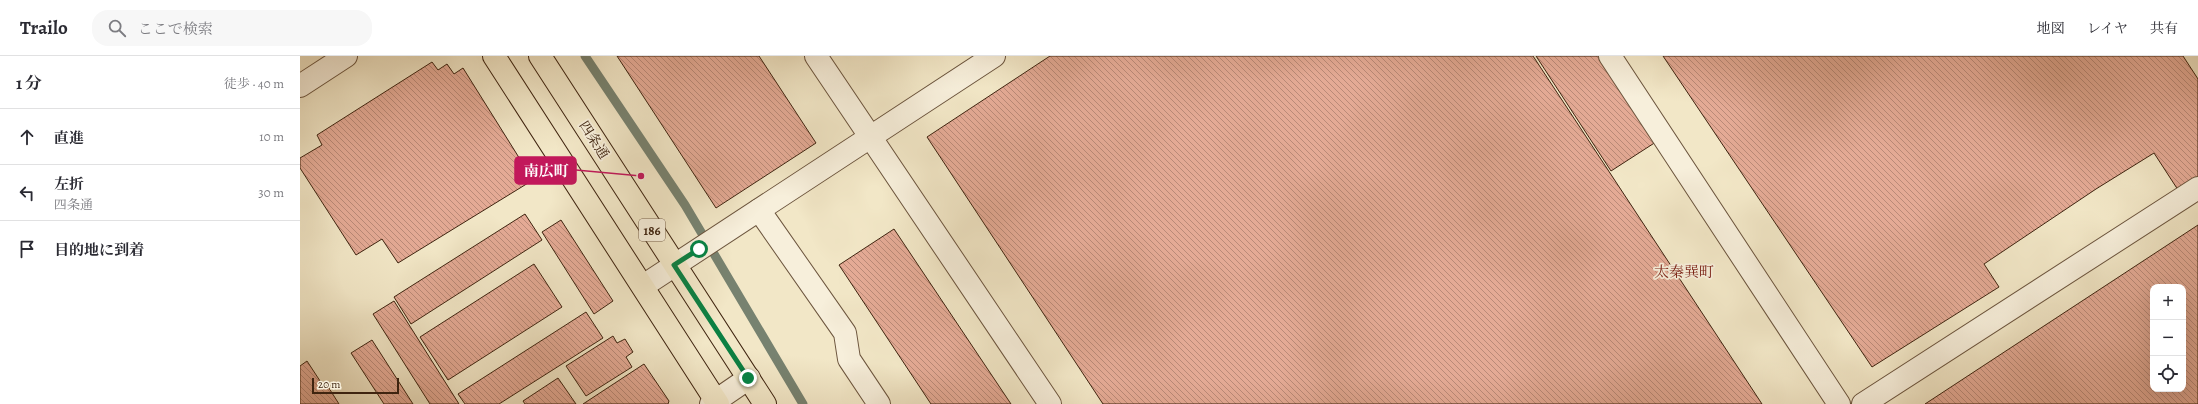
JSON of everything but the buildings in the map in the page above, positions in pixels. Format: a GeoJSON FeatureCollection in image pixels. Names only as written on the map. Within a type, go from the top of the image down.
{"type":"FeatureCollection","features":[{"type":"Feature","properties":{"kind":"main road"},"geometry":{"type":"LineString","coordinates":[[494,56],[642,286],[715,403]]}},
{"type":"Feature","properties":{"kind":"main road","name":"四条通"},"geometry":{"type":"LineString","coordinates":[[540,56],[765,404]]}},
{"type":"Feature","properties":{"kind":"street"},"geometry":{"type":"LineString","coordinates":[[300,86],[346,56]]}},
{"type":"Feature","properties":{"kind":"street"},"geometry":{"type":"LineString","coordinates":[[816,56],[869,138],[1050,404]]}},
{"type":"Feature","properties":{"kind":"street"},"geometry":{"type":"LineString","coordinates":[[642,286],[994,56]]}},
{"type":"Feature","properties":{"kind":"street"},"geometry":{"type":"LineString","coordinates":[[1610,56],[1840,404]]}},
{"type":"Feature","properties":{"kind":"street"},"geometry":{"type":"LineString","coordinates":[[1863,404],[2198,188]]}},
{"type":"Feature","properties":{"kind":"street"},"geometry":{"type":"LineString","coordinates":[[759,210],[845,332],[849,359],[878,404]]}},
{"type":"Feature","properties":{"kind":"street"},"geometry":{"type":"LineString","coordinates":[[715,403],[748,378]]}},
{"type":"Feature","properties":{"kind":"waterway"},"geometry":{"type":"LineString","coordinates":[[585,56],[685,205],[803,404]]}},
{"type":"Feature","properties":{"kind":"place","name":"南広町"},"geometry":{"type":"Point","coordinates":[641,176]}},
{"type":"Feature","properties":{"kind":"district","name":"太秦巽町"},"geometry":{"type":"Point","coordinates":[1684,272]}},
{"type":"Feature","properties":{"kind":"route"},"geometry":{"type":"LineString","coordinates":[[699,249],[674,265],[748,378]]}}]}
